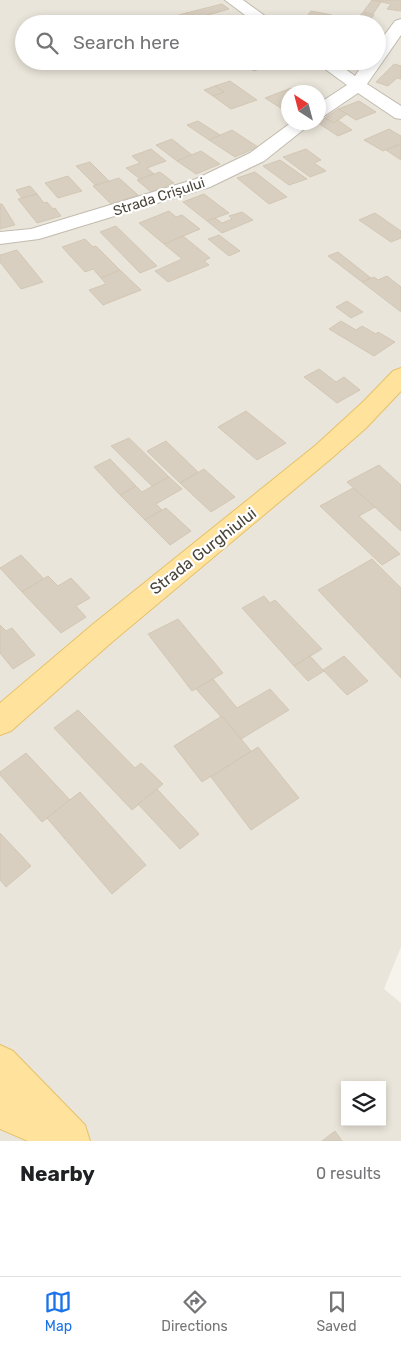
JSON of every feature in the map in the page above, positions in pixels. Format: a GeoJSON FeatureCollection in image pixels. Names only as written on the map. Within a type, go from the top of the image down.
{"type":"FeatureCollection","features":[{"type":"Feature","properties":{"kind":"main road","name":"Strada Gurghiului"},"geometry":{"type":"LineString","coordinates":[[0,722],[140,601],[318,456],[401,376]]}},
{"type":"Feature","properties":{"kind":"main road"},"geometry":{"type":"LineString","coordinates":[[0,1064],[73,1140]]}},
{"type":"Feature","properties":{"kind":"main road"},"geometry":{"type":"LineString","coordinates":[[0,1110],[73,1140]]}},
{"type":"Feature","properties":{"kind":"street"},"geometry":{"type":"LineString","coordinates":[[233,0],[255,15]]}},
{"type":"Feature","properties":{"kind":"street"},"geometry":{"type":"LineString","coordinates":[[386,45],[401,24]]}},
{"type":"Feature","properties":{"kind":"street"},"geometry":{"type":"LineString","coordinates":[[335,70],[401,114]]}},
{"type":"Feature","properties":{"kind":"street"},"geometry":{"type":"LineString","coordinates":[[326,107],[357,86],[368,70]]}},
{"type":"Feature","properties":{"kind":"street","name":"Strada Crișului"},"geometry":{"type":"LineString","coordinates":[[0,238],[32,235],[66,226],[203,183],[257,157],[293,130]]}},
{"type":"Feature","properties":{"kind":"shaded area"},"geometry":{"type":"Polygon","coordinates":[[[0,0],[401,0],[401,947],[384,989],[401,1003],[401,1141],[0,1141],[0,0]]]}},
{"type":"Feature","properties":{"kind":"building"},"geometry":{"type":"Polygon","coordinates":[[[372,0],[401,0],[401,11],[387,9],[391,4],[372,0]]]}},
{"type":"Feature","properties":{"kind":"building"},"geometry":{"type":"Polygon","coordinates":[[[372,0],[381,2],[373,14],[363,12],[372,0]]]}},
{"type":"Feature","properties":{"kind":"building"},"geometry":{"type":"Polygon","coordinates":[[[222,4],[229,9],[208,15],[189,15],[186,13],[222,4]]]}},
{"type":"Feature","properties":{"kind":"building"},"geometry":{"type":"Polygon","coordinates":[[[311,11],[332,15],[308,15],[311,11]]]}},
{"type":"Feature","properties":{"kind":"building"},"geometry":{"type":"Polygon","coordinates":[[[394,64],[401,66],[401,79],[397,78],[388,86],[376,82],[394,64]]]}},
{"type":"Feature","properties":{"kind":"building"},"geometry":{"type":"Polygon","coordinates":[[[230,81],[257,100],[231,109],[213,96],[224,92],[215,86],[230,81]]]}},
{"type":"Feature","properties":{"kind":"building"},"geometry":{"type":"Polygon","coordinates":[[[215,86],[224,92],[213,96],[204,90],[215,86]]]}},
{"type":"Feature","properties":{"kind":"building"},"geometry":{"type":"Polygon","coordinates":[[[281,92],[281,108],[265,98],[281,92]]]}},
{"type":"Feature","properties":{"kind":"building"},"geometry":{"type":"Polygon","coordinates":[[[359,101],[376,112],[356,120],[338,109],[359,101]]]}},
{"type":"Feature","properties":{"kind":"building"},"geometry":{"type":"Polygon","coordinates":[[[338,109],[347,114],[334,123],[326,117],[338,109]]]}},
{"type":"Feature","properties":{"kind":"building"},"geometry":{"type":"Polygon","coordinates":[[[326,119],[334,123],[338,120],[352,130],[338,136],[326,128],[326,119]]]}},
{"type":"Feature","properties":{"kind":"building"},"geometry":{"type":"Polygon","coordinates":[[[198,121],[220,135],[209,140],[187,125],[198,121]]]}},
{"type":"Feature","properties":{"kind":"building"},"geometry":{"type":"Polygon","coordinates":[[[389,129],[401,136],[401,143],[383,151],[364,140],[389,129]]]}},
{"type":"Feature","properties":{"kind":"building"},"geometry":{"type":"Polygon","coordinates":[[[232,130],[258,147],[235,157],[209,140],[232,130]]]}},
{"type":"Feature","properties":{"kind":"building"},"geometry":{"type":"Polygon","coordinates":[[[172,139],[192,155],[177,161],[156,145],[172,139]]]}},
{"type":"Feature","properties":{"kind":"building"},"geometry":{"type":"Polygon","coordinates":[[[401,144],[401,160],[386,150],[401,144]]]}},
{"type":"Feature","properties":{"kind":"building"},"geometry":{"type":"Polygon","coordinates":[[[151,149],[166,161],[147,168],[154,174],[140,179],[126,168],[140,163],[132,156],[151,149]]]}},
{"type":"Feature","properties":{"kind":"building"},"geometry":{"type":"Polygon","coordinates":[[[306,149],[321,160],[314,163],[326,171],[310,177],[283,157],[306,149]]]}},
{"type":"Feature","properties":{"kind":"building"},"geometry":{"type":"Polygon","coordinates":[[[201,151],[220,164],[196,174],[177,161],[201,151]]]}},
{"type":"Feature","properties":{"kind":"building"},"geometry":{"type":"Polygon","coordinates":[[[280,160],[307,179],[289,185],[263,166],[280,160]]]}},
{"type":"Feature","properties":{"kind":"building"},"geometry":{"type":"Polygon","coordinates":[[[90,162],[109,181],[95,185],[76,166],[90,162]]]}},
{"type":"Feature","properties":{"kind":"building"},"geometry":{"type":"Polygon","coordinates":[[[160,172],[174,183],[151,192],[137,180],[160,172]]]}},
{"type":"Feature","properties":{"kind":"building"},"geometry":{"type":"Polygon","coordinates":[[[255,172],[287,197],[269,204],[237,178],[255,172]]]}},
{"type":"Feature","properties":{"kind":"building"},"geometry":{"type":"Polygon","coordinates":[[[68,176],[82,191],[58,198],[45,183],[68,176]]]}},
{"type":"Feature","properties":{"kind":"building"},"geometry":{"type":"Polygon","coordinates":[[[119,178],[138,195],[111,204],[93,186],[119,178]]]}},
{"type":"Feature","properties":{"kind":"building"},"geometry":{"type":"Polygon","coordinates":[[[30,186],[37,194],[22,198],[16,190],[30,186]]]}},
{"type":"Feature","properties":{"kind":"building"},"geometry":{"type":"Polygon","coordinates":[[[37,194],[44,203],[47,202],[53,209],[55,208],[61,216],[37,223],[18,199],[37,194]]]}},
{"type":"Feature","properties":{"kind":"building"},"geometry":{"type":"Polygon","coordinates":[[[204,194],[229,213],[207,221],[183,202],[204,194]]]}},
{"type":"Feature","properties":{"kind":"building"},"geometry":{"type":"Polygon","coordinates":[[[0,204],[2,204],[15,225],[0,229],[0,204]]]}},
{"type":"Feature","properties":{"kind":"building"},"geometry":{"type":"Polygon","coordinates":[[[169,211],[176,217],[182,215],[200,229],[164,244],[139,223],[169,211]]]}},
{"type":"Feature","properties":{"kind":"building"},"geometry":{"type":"Polygon","coordinates":[[[242,212],[253,220],[222,233],[207,221],[215,218],[222,223],[232,219],[229,216],[242,212]]]}},
{"type":"Feature","properties":{"kind":"building"},"geometry":{"type":"Polygon","coordinates":[[[375,213],[401,231],[401,238],[391,242],[359,220],[375,213]]]}},
{"type":"Feature","properties":{"kind":"building"},"geometry":{"type":"Polygon","coordinates":[[[116,226],[157,266],[140,273],[100,232],[116,226]]]}},
{"type":"Feature","properties":{"kind":"building"},"geometry":{"type":"Polygon","coordinates":[[[219,235],[240,251],[229,256],[208,239],[219,235]]]}},
{"type":"Feature","properties":{"kind":"building"},"geometry":{"type":"Polygon","coordinates":[[[183,236],[210,258],[204,261],[209,265],[168,282],[155,271],[182,259],[164,244],[183,236]]]}},
{"type":"Feature","properties":{"kind":"building"},"geometry":{"type":"Polygon","coordinates":[[[85,239],[93,247],[96,246],[120,270],[101,278],[93,269],[85,272],[62,247],[85,239]]]}},
{"type":"Feature","properties":{"kind":"building"},"geometry":{"type":"Polygon","coordinates":[[[17,250],[43,282],[21,289],[0,262],[0,255],[17,250]]]}},
{"type":"Feature","properties":{"kind":"building"},"geometry":{"type":"Polygon","coordinates":[[[338,252],[371,278],[362,282],[328,256],[338,252]]]}},
{"type":"Feature","properties":{"kind":"building"},"geometry":{"type":"Polygon","coordinates":[[[120,270],[141,290],[103,305],[89,290],[106,284],[101,278],[120,270]]]}},
{"type":"Feature","properties":{"kind":"building"},"geometry":{"type":"Polygon","coordinates":[[[387,276],[401,287],[401,312],[362,282],[374,277],[378,280],[387,276]]]}},
{"type":"Feature","properties":{"kind":"building"},"geometry":{"type":"Polygon","coordinates":[[[347,301],[363,312],[351,318],[336,307],[347,301]]]}},
{"type":"Feature","properties":{"kind":"building"},"geometry":{"type":"Polygon","coordinates":[[[341,321],[356,330],[362,326],[376,334],[378,332],[395,342],[374,356],[329,329],[341,321]]]}},
{"type":"Feature","properties":{"kind":"building"},"geometry":{"type":"Polygon","coordinates":[[[319,369],[336,382],[344,377],[360,390],[337,403],[304,377],[319,369]]]}},
{"type":"Feature","properties":{"kind":"building"},"geometry":{"type":"Polygon","coordinates":[[[246,411],[286,443],[257,460],[218,427],[246,411]]]}},
{"type":"Feature","properties":{"kind":"building"},"geometry":{"type":"Polygon","coordinates":[[[129,438],[169,477],[152,486],[111,446],[129,438]]]}},
{"type":"Feature","properties":{"kind":"building"},"geometry":{"type":"Polygon","coordinates":[[[166,441],[198,472],[180,483],[147,451],[166,441]]]}},
{"type":"Feature","properties":{"kind":"building"},"geometry":{"type":"Polygon","coordinates":[[[110,459],[136,486],[120,495],[94,467],[110,459]]]}},
{"type":"Feature","properties":{"kind":"building"},"geometry":{"type":"Polygon","coordinates":[[[379,465],[401,485],[401,531],[347,482],[379,465]]]}},
{"type":"Feature","properties":{"kind":"building"},"geometry":{"type":"Polygon","coordinates":[[[204,469],[235,497],[211,512],[180,483],[204,469]]]}},
{"type":"Feature","properties":{"kind":"building"},"geometry":{"type":"Polygon","coordinates":[[[169,477],[182,489],[156,504],[162,510],[145,520],[120,495],[136,486],[142,492],[169,477]]]}},
{"type":"Feature","properties":{"kind":"building"},"geometry":{"type":"Polygon","coordinates":[[[353,488],[375,507],[359,516],[400,554],[382,565],[320,506],[353,488]]]}},
{"type":"Feature","properties":{"kind":"building"},"geometry":{"type":"Polygon","coordinates":[[[166,508],[191,531],[170,545],[145,520],[166,508]]]}},
{"type":"Feature","properties":{"kind":"building"},"geometry":{"type":"Polygon","coordinates":[[[21,555],[44,579],[22,592],[0,568],[21,555]]]}},
{"type":"Feature","properties":{"kind":"building"},"geometry":{"type":"Polygon","coordinates":[[[372,559],[401,588],[401,678],[318,590],[372,559]]]}},
{"type":"Feature","properties":{"kind":"building"},"geometry":{"type":"Polygon","coordinates":[[[48,576],[58,586],[71,578],[90,598],[76,606],[86,617],[61,633],[22,592],[48,576]]]}},
{"type":"Feature","properties":{"kind":"building"},"geometry":{"type":"Polygon","coordinates":[[[264,596],[270,603],[275,600],[322,649],[294,666],[242,608],[264,596]]]}},
{"type":"Feature","properties":{"kind":"building"},"geometry":{"type":"Polygon","coordinates":[[[178,619],[223,673],[192,691],[148,634],[178,619]]]}},
{"type":"Feature","properties":{"kind":"building"},"geometry":{"type":"Polygon","coordinates":[[[0,625],[6,631],[12,628],[35,655],[13,669],[0,653],[0,625]]]}},
{"type":"Feature","properties":{"kind":"building"},"geometry":{"type":"Polygon","coordinates":[[[310,656],[324,671],[308,681],[294,666],[310,656]]]}},
{"type":"Feature","properties":{"kind":"building"},"geometry":{"type":"Polygon","coordinates":[[[344,656],[368,681],[347,695],[323,670],[344,656]]]}},
{"type":"Feature","properties":{"kind":"building"},"geometry":{"type":"Polygon","coordinates":[[[213,679],[237,708],[270,689],[289,710],[241,739],[196,689],[213,679]]]}},
{"type":"Feature","properties":{"kind":"building"},"geometry":{"type":"Polygon","coordinates":[[[78,710],[135,768],[141,763],[163,784],[132,810],[54,728],[78,710]]]}},
{"type":"Feature","properties":{"kind":"building"},"geometry":{"type":"Polygon","coordinates":[[[222,716],[251,751],[202,782],[174,746],[222,716]]]}},
{"type":"Feature","properties":{"kind":"building"},"geometry":{"type":"Polygon","coordinates":[[[258,747],[299,798],[251,830],[211,777],[258,747]]]}},
{"type":"Feature","properties":{"kind":"building"},"geometry":{"type":"Polygon","coordinates":[[[26,753],[70,800],[42,822],[0,775],[0,772],[26,753]]]}},
{"type":"Feature","properties":{"kind":"building"},"geometry":{"type":"Polygon","coordinates":[[[157,789],[199,834],[180,849],[138,804],[157,789]]]}},
{"type":"Feature","properties":{"kind":"building"},"geometry":{"type":"Polygon","coordinates":[[[80,792],[146,865],[112,894],[47,818],[80,792]]]}},
{"type":"Feature","properties":{"kind":"building"},"geometry":{"type":"Polygon","coordinates":[[[0,833],[31,866],[6,887],[0,880],[0,833]]]}},
{"type":"Feature","properties":{"kind":"building"},"geometry":{"type":"Polygon","coordinates":[[[335,1131],[342,1141],[322,1141],[335,1131]]]}}]}
